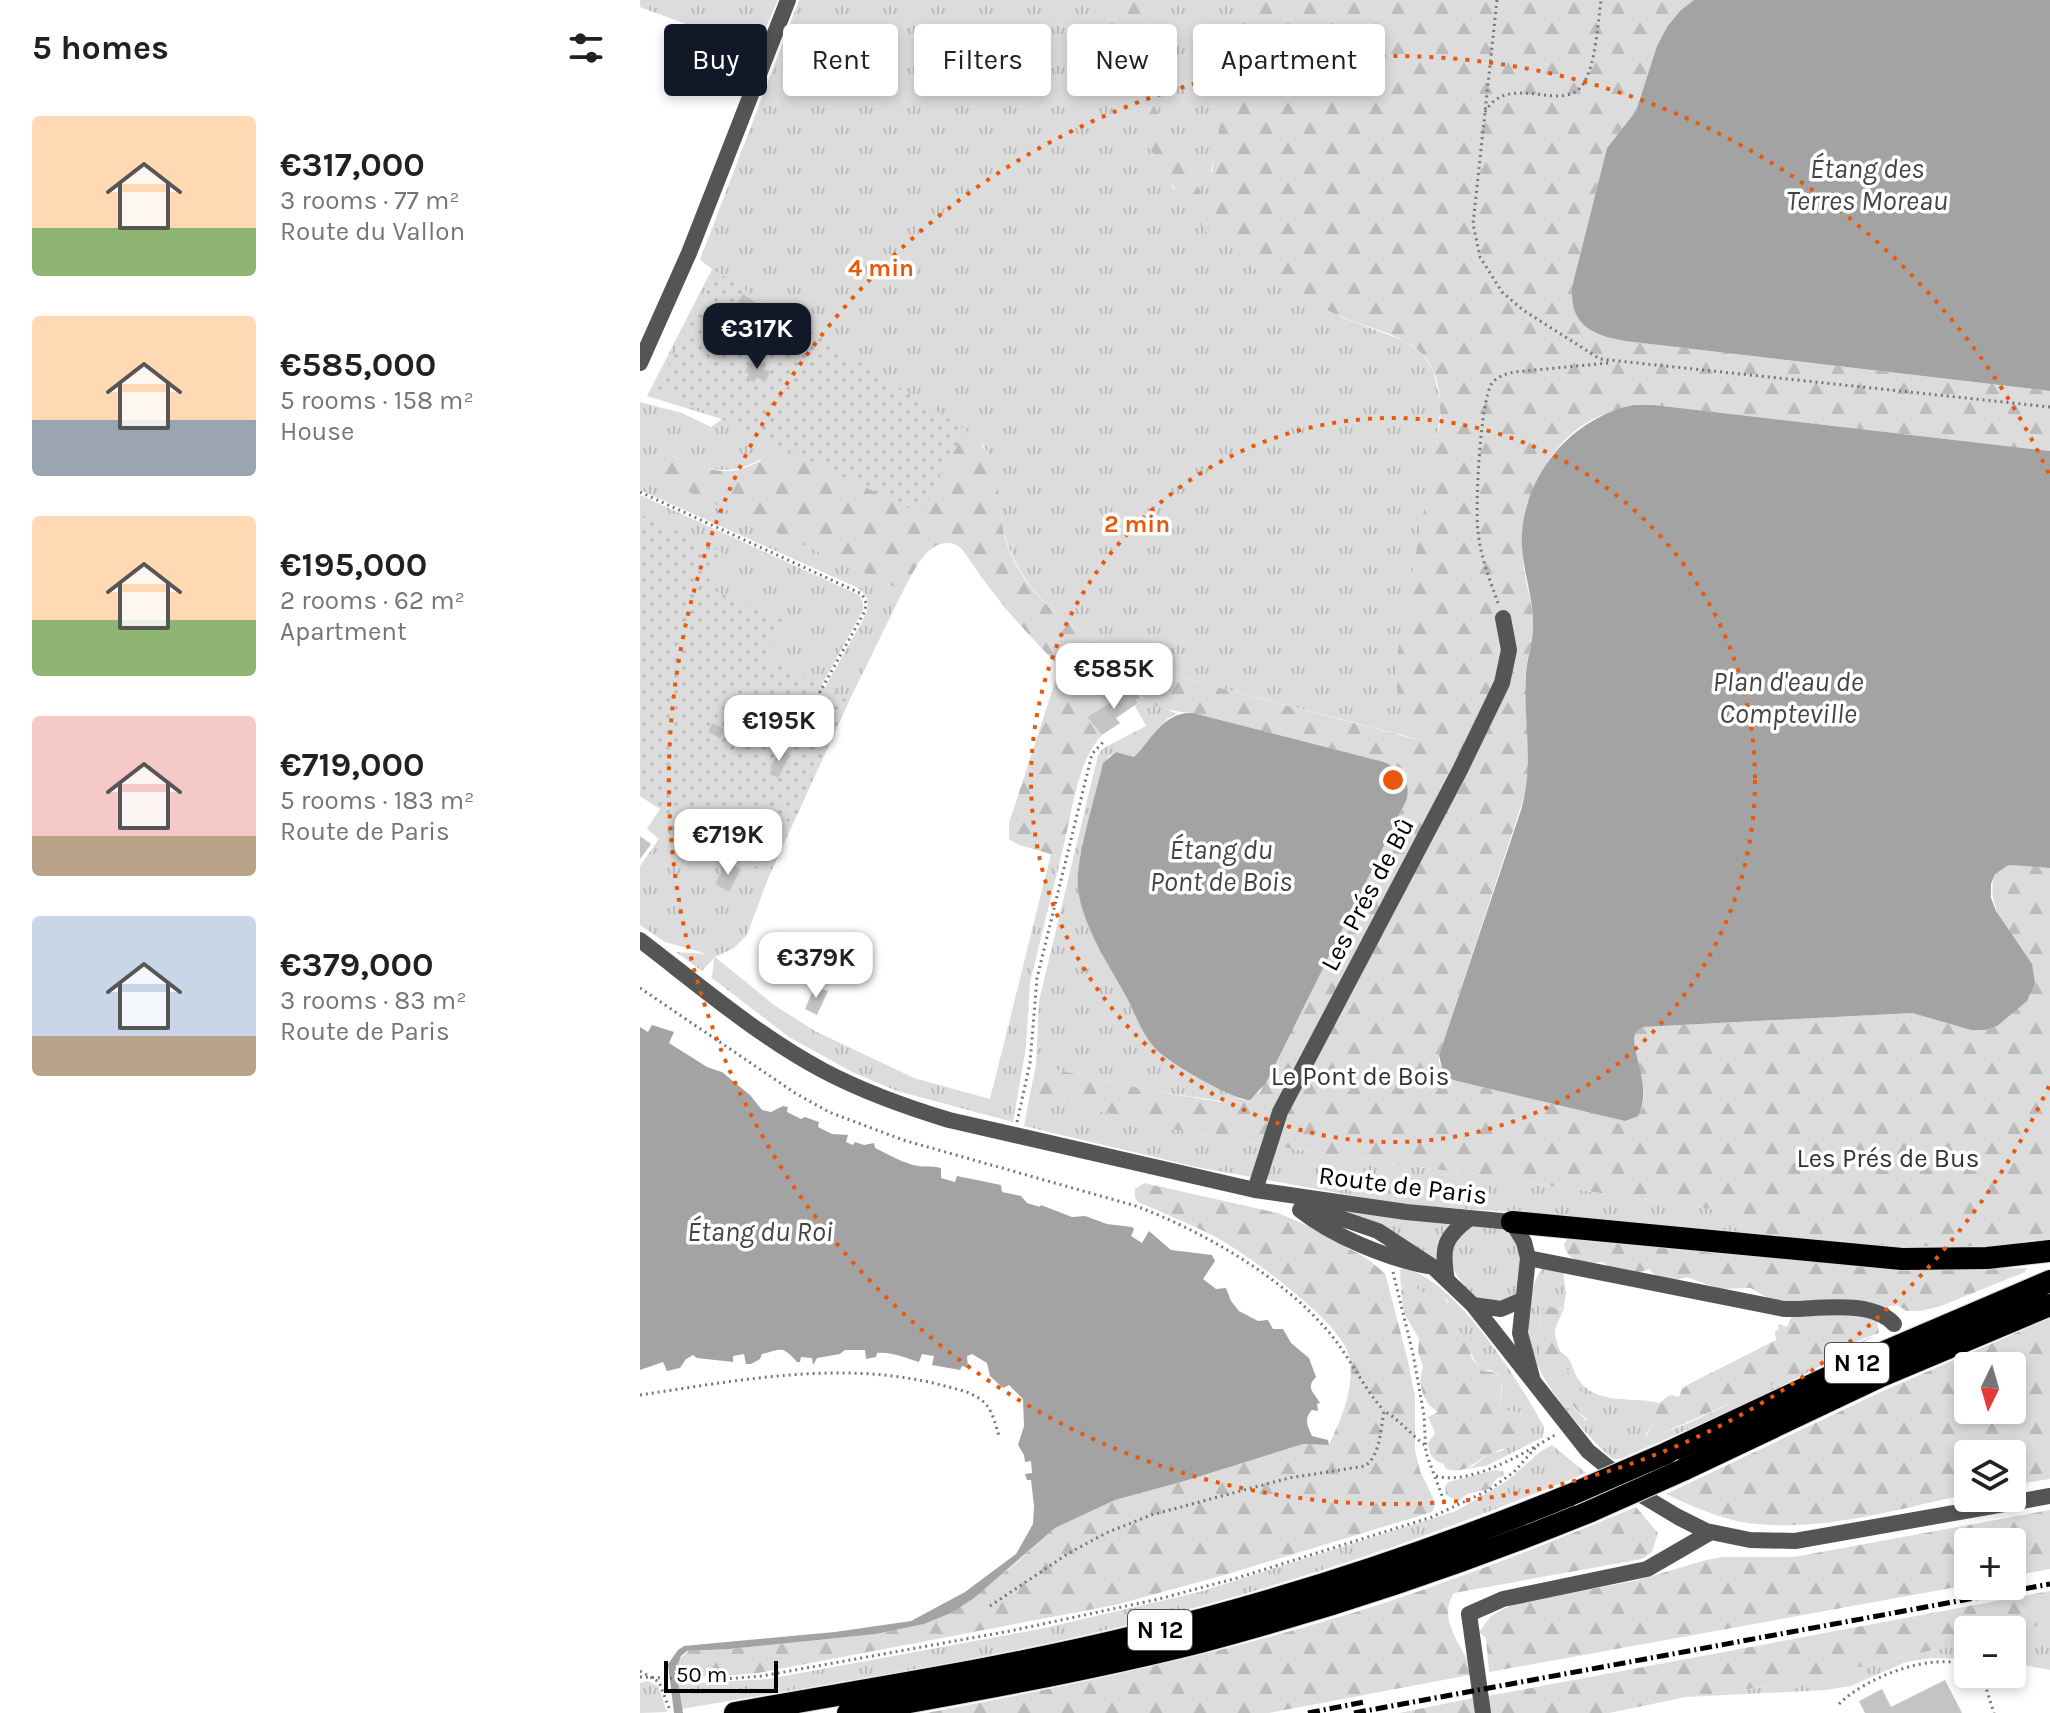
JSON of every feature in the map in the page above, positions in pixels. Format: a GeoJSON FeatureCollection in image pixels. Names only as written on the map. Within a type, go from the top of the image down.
{"type":"FeatureCollection","features":[{"type":"Feature","properties":{"kind":"highway"},"geometry":{"type":"LineString","coordinates":[[1512,1222],[1902,1259],[1987,1258],[2050,1251]]}},
{"type":"Feature","properties":{"kind":"highway","name":"N 12"},"geometry":{"type":"LineString","coordinates":[[735,1713],[1001,1665],[1188,1623],[1381,1566],[1570,1495],[1863,1361],[2050,1281]]}},
{"type":"Feature","properties":{"kind":"highway","name":"N 12"},"geometry":{"type":"LineString","coordinates":[[848,1713],[1071,1671],[1243,1630],[1415,1578],[1591,1511],[1881,1376],[2050,1305]]}},
{"type":"Feature","properties":{"kind":"street"},"geometry":{"type":"LineString","coordinates":[[640,363],[689,253],[788,0]]}},
{"type":"Feature","properties":{"kind":"street","name":"Les Prés de Bû"},"geometry":{"type":"LineString","coordinates":[[1255,1190],[1280,1112],[1497,693],[1508,658],[1503,618]]}},
{"type":"Feature","properties":{"kind":"street","name":"Route de Paris"},"geometry":{"type":"LineString","coordinates":[[640,940],[758,1028],[821,1069],[908,1108],[1255,1190],[1378,1231],[1433,1267],[1473,1305],[1588,1451],[1630,1487],[1678,1517],[1711,1532],[1759,1541],[1795,1541],[2050,1496]]}},
{"type":"Feature","properties":{"kind":"street","name":"Route de Paris"},"geometry":{"type":"LineString","coordinates":[[1255,1190],[1512,1222],[1524,1242],[1528,1258]]}},
{"type":"Feature","properties":{"kind":"street"},"geometry":{"type":"LineString","coordinates":[[1289,1201],[1316,1222],[1389,1256],[1433,1267]]}},
{"type":"Feature","properties":{"kind":"street"},"geometry":{"type":"LineString","coordinates":[[1447,1280],[1444,1262],[1446,1244],[1456,1229],[1470,1218]]}},
{"type":"Feature","properties":{"kind":"street"},"geometry":{"type":"LineString","coordinates":[[1533,1381],[1520,1341],[1528,1258],[1784,1309],[1827,1307],[1871,1311],[1894,1324]]}},
{"type":"Feature","properties":{"kind":"street"},"geometry":{"type":"LineString","coordinates":[[1473,1305],[1501,1309],[1522,1300]]}},
{"type":"Feature","properties":{"kind":"street"},"geometry":{"type":"LineString","coordinates":[[1483,1713],[1469,1614],[1503,1599],[1647,1569],[1711,1532]]}},
{"type":"Feature","properties":{"kind":"path"},"geometry":{"type":"LineString","coordinates":[[1497,0],[1473,224],[1486,270],[1502,292],[1523,310],[1556,329],[1593,357],[2050,407]]}},
{"type":"Feature","properties":{"kind":"path"},"geometry":{"type":"LineString","coordinates":[[1484,114],[1498,97],[1510,92],[1556,96],[1580,88],[1591,61],[1601,0]]}},
{"type":"Feature","properties":{"kind":"path"},"geometry":{"type":"LineString","coordinates":[[1503,618],[1480,548],[1477,529],[1484,424],[1492,384],[1499,376],[1514,372],[1619,361]]}},
{"type":"Feature","properties":{"kind":"path"},"geometry":{"type":"LineString","coordinates":[[640,492],[862,594],[865,611],[816,699],[795,729],[795,742]]}},
{"type":"Feature","properties":{"kind":"path"},"geometry":{"type":"LineString","coordinates":[[1014,1135],[1030,1063],[1034,998],[1047,934],[1092,754],[1105,740]]}},
{"type":"Feature","properties":{"kind":"path"},"geometry":{"type":"LineString","coordinates":[[640,988],[795,1093],[829,1112],[903,1140],[1125,1202],[1169,1219],[1212,1241],[1284,1290],[1315,1316],[1329,1331],[1366,1391],[1384,1411],[1425,1445]]}},
{"type":"Feature","properties":{"kind":"path"},"geometry":{"type":"LineString","coordinates":[[1389,1256],[1413,1354],[1424,1415],[1428,1461],[1444,1501]]}},
{"type":"Feature","properties":{"kind":"path"},"geometry":{"type":"LineString","coordinates":[[640,1395],[748,1379],[813,1374],[903,1377],[966,1392],[981,1399],[989,1407],[999,1436]]}},
{"type":"Feature","properties":{"kind":"path"},"geometry":{"type":"LineString","coordinates":[[990,1606],[1069,1553],[1106,1533],[1151,1515],[1289,1478],[1365,1466],[1374,1454],[1384,1411]]}},
{"type":"Feature","properties":{"kind":"path"},"geometry":{"type":"LineString","coordinates":[[1436,1476],[1455,1477],[1485,1470],[1536,1447],[1567,1428]]}},
{"type":"Feature","properties":{"kind":"path"},"geometry":{"type":"LineString","coordinates":[[640,1677],[720,1680],[762,1676],[964,1640],[1159,1599],[1432,1517],[1489,1490],[1514,1472],[1536,1447]]}},
{"type":"Feature","properties":{"kind":"path"},"geometry":{"type":"LineString","coordinates":[[1839,1704],[1860,1688],[1906,1668],[1945,1661],[1954,1663]]}},
{"type":"Feature","properties":{"kind":"path"},"geometry":{"type":"LineString","coordinates":[[640,1671],[661,1685],[669,1708]]}},
{"type":"Feature","properties":{"kind":"path"},"geometry":{"type":"LineString","coordinates":[[1984,1688],[1994,1713]]}},
{"type":"Feature","properties":{"kind":"green space"},"geometry":{"type":"Polygon","coordinates":[[[640,0],[778,0],[767,25],[686,24],[640,7],[640,0]]]}},
{"type":"Feature","properties":{"kind":"green space"},"geometry":{"type":"Polygon","coordinates":[[[799,0],[1090,0],[1102,24],[1067,24],[1067,96],[1127,96],[1174,189],[1202,194],[1150,96],[1177,96],[1177,24],[1150,24],[1160,0],[1247,0],[1242,24],[1193,24],[1193,96],[1227,96],[1211,171],[1252,266],[1343,318],[1405,341],[1422,354],[1433,370],[1441,404],[1417,739],[1160,672],[1109,649],[1085,634],[1062,618],[1025,578],[1012,554],[1003,527],[996,475],[982,444],[920,513],[759,460],[746,466],[722,470],[699,466],[663,452],[653,475],[903,591],[769,876],[747,935],[734,948],[715,957],[774,1005],[815,1031],[914,1078],[990,1099],[1051,854],[1061,857],[1030,982],[1026,1047],[1013,1122],[897,1091],[852,1072],[789,1037],[712,978],[714,958],[702,971],[676,952],[707,954],[665,942],[640,925],[640,866],[659,839],[647,829],[660,809],[640,796],[640,495],[859,595],[863,610],[810,706],[812,710],[867,610],[866,598],[856,587],[640,490],[640,402],[682,413],[711,427],[722,419],[647,396],[712,269],[700,260],[762,96],[767,96],[767,84],[783,42],[783,96],[898,96],[898,24],[790,24],[799,0]]]}},
{"type":"Feature","properties":{"kind":"green space"},"geometry":{"type":"Polygon","coordinates":[[[1090,0],[1160,0],[1150,24],[1100,24],[1090,0]]]}},
{"type":"Feature","properties":{"kind":"green space"},"geometry":{"type":"Polygon","coordinates":[[[1247,0],[1694,0],[1667,27],[1657,46],[1636,111],[1607,148],[1572,287],[1575,309],[1586,324],[1603,335],[1625,341],[2050,391],[2050,451],[1654,405],[1600,416],[1581,426],[1565,440],[1540,476],[1526,517],[1523,538],[1533,627],[1526,674],[1529,762],[1526,791],[1439,1055],[1439,1063],[1453,1080],[1625,1121],[1641,1110],[1644,1096],[1634,1038],[1643,1027],[1912,1013],[1971,1030],[1985,1030],[2031,964],[1997,910],[1992,886],[1995,874],[2009,865],[2050,868],[2050,1238],[1943,1247],[1764,1234],[1750,1230],[1719,1210],[1239,1141],[1171,1129],[1030,1094],[1036,1065],[1153,1091],[1221,1102],[1238,1098],[1244,1100],[1260,1092],[1406,801],[1384,762],[1193,713],[1169,710],[1146,700],[1134,688],[1127,692],[1125,689],[1087,717],[1102,735],[1093,746],[1080,776],[1061,857],[1019,845],[1009,839],[1009,823],[1060,667],[1002,604],[962,549],[948,543],[933,548],[921,560],[903,591],[652,475],[663,452],[703,467],[724,471],[734,471],[776,456],[800,456],[920,513],[966,430],[987,452],[996,472],[1009,551],[1022,575],[1060,617],[1084,634],[1160,672],[1415,739],[1405,722],[1397,690],[1398,651],[1440,423],[1438,386],[1433,369],[1414,347],[1328,311],[1288,290],[1249,264],[1221,233],[1214,216],[1211,189],[1226,96],[1385,96],[1385,24],[1242,24],[1247,0]]]}},
{"type":"Feature","properties":{"kind":"green space"},"geometry":{"type":"Polygon","coordinates":[[[1126,96],[1150,96],[1202,194],[1209,236],[1154,156],[1126,96]]]}},
{"type":"Feature","properties":{"kind":"green space"},"geometry":{"type":"Polygon","coordinates":[[[717,272],[966,430],[920,513],[656,388],[717,272]]]}},
{"type":"Feature","properties":{"kind":"green space"},"geometry":{"type":"Polygon","coordinates":[[[640,514],[722,552],[706,587],[782,620],[764,658],[850,699],[769,876],[640,796],[640,514]]]}},
{"type":"Feature","properties":{"kind":"green space"},"geometry":{"type":"Polygon","coordinates":[[[1140,697],[1177,714],[1167,719],[1134,757],[1116,752],[1108,757],[1078,888],[1088,922],[1147,1037],[1192,1074],[1238,1098],[1228,1102],[1153,1091],[1036,1065],[1039,1001],[1098,755],[1102,749],[1146,726],[1135,706],[1140,697]]]}},
{"type":"Feature","properties":{"kind":"green space"},"geometry":{"type":"Polygon","coordinates":[[[1030,1094],[1171,1129],[1239,1141],[1719,1210],[1750,1230],[2018,1244],[2050,1238],[2050,1241],[2015,1247],[1905,1250],[1569,1216],[1405,1205],[1196,1167],[1024,1126],[1030,1094]]]}},
{"type":"Feature","properties":{"kind":"green space"},"geometry":{"type":"Polygon","coordinates":[[[1144,1183],[1278,1213],[1366,1258],[1385,1273],[1408,1361],[1415,1397],[1415,1450],[1420,1471],[1436,1504],[1432,1512],[1115,1605],[758,1673],[712,1677],[677,1675],[677,1662],[688,1651],[876,1634],[924,1624],[951,1613],[1010,1568],[1055,1528],[1115,1500],[1303,1444],[1329,1445],[1351,1379],[1349,1356],[1342,1341],[1311,1307],[1246,1256],[1212,1235],[1138,1202],[1135,1189],[1144,1183]]]}},
{"type":"Feature","properties":{"kind":"green space"},"geometry":{"type":"Polygon","coordinates":[[[1345,1208],[1453,1222],[1439,1242],[1438,1264],[1349,1214],[1345,1208]]]}},
{"type":"Feature","properties":{"kind":"green space"},"geometry":{"type":"Polygon","coordinates":[[[1476,1224],[1508,1229],[1521,1250],[1518,1292],[1508,1301],[1498,1304],[1476,1296],[1459,1278],[1453,1266],[1450,1255],[1460,1234],[1476,1224]]]}},
{"type":"Feature","properties":{"kind":"green space"},"geometry":{"type":"Polygon","coordinates":[[[1578,1236],[1637,1246],[1661,1245],[1905,1270],[2027,1268],[2025,1272],[1938,1307],[1920,1311],[1907,1311],[1896,1305],[1880,1308],[1793,1306],[1771,1300],[1751,1288],[1720,1289],[1687,1277],[1677,1280],[1662,1278],[1649,1269],[1631,1272],[1602,1262],[1578,1261],[1569,1255],[1564,1244],[1568,1238],[1578,1236]]]}},
{"type":"Feature","properties":{"kind":"green space"},"geometry":{"type":"Polygon","coordinates":[[[1544,1267],[1563,1272],[1566,1293],[1563,1312],[1561,1308],[1541,1314],[1539,1337],[1543,1355],[1552,1371],[1574,1407],[1587,1421],[1587,1402],[1572,1381],[1559,1351],[1569,1359],[1577,1377],[1591,1391],[1609,1398],[1650,1401],[1645,1403],[1654,1421],[1645,1436],[1688,1423],[1875,1336],[1750,1401],[1620,1459],[1613,1459],[1564,1406],[1534,1359],[1528,1328],[1534,1283],[1544,1267]]]}},
{"type":"Feature","properties":{"kind":"green space"},"geometry":{"type":"Polygon","coordinates":[[[1403,1268],[1423,1276],[1443,1290],[1484,1334],[1544,1427],[1543,1437],[1486,1466],[1455,1471],[1472,1467],[1490,1453],[1502,1451],[1519,1433],[1517,1428],[1521,1426],[1521,1413],[1500,1408],[1502,1386],[1499,1375],[1491,1370],[1483,1371],[1478,1365],[1462,1335],[1450,1323],[1447,1299],[1427,1295],[1409,1286],[1402,1287],[1401,1291],[1400,1270],[1403,1268]]]}},
{"type":"Feature","properties":{"kind":"green space"},"geometry":{"type":"Polygon","coordinates":[[[1405,1285],[1427,1295],[1439,1294],[1446,1300],[1450,1323],[1465,1336],[1473,1360],[1483,1371],[1495,1372],[1502,1379],[1500,1408],[1518,1411],[1524,1417],[1524,1424],[1517,1428],[1520,1436],[1518,1444],[1489,1454],[1468,1468],[1457,1470],[1445,1468],[1444,1464],[1432,1457],[1428,1443],[1435,1433],[1428,1417],[1438,1412],[1423,1395],[1419,1339],[1404,1313],[1401,1291],[1405,1285]]]}},
{"type":"Feature","properties":{"kind":"green space"},"geometry":{"type":"Polygon","coordinates":[[[1547,1306],[1563,1310],[1555,1330],[1557,1344],[1575,1385],[1586,1397],[1596,1420],[1591,1422],[1577,1410],[1542,1357],[1540,1325],[1542,1310],[1547,1306]]]}},
{"type":"Feature","properties":{"kind":"green space"},"geometry":{"type":"Polygon","coordinates":[[[1851,1313],[1877,1321],[1879,1333],[1858,1341],[1828,1360],[1649,1439],[1645,1438],[1654,1421],[1645,1413],[1645,1403],[1659,1403],[1670,1395],[1679,1397],[1682,1389],[1689,1384],[1776,1340],[1778,1324],[1787,1327],[1792,1316],[1851,1313]]]}},
{"type":"Feature","properties":{"kind":"green space"},"geometry":{"type":"Polygon","coordinates":[[[2050,1318],[2050,1479],[2026,1483],[2026,1440],[1954,1440],[1954,1497],[1884,1513],[1827,1523],[1770,1525],[1732,1520],[1666,1494],[1954,1360],[1954,1424],[2026,1424],[2026,1352],[1972,1352],[2050,1318]]]}},
{"type":"Feature","properties":{"kind":"green space"},"geometry":{"type":"Polygon","coordinates":[[[1552,1445],[1586,1473],[1474,1518],[1302,1577],[1186,1610],[1017,1650],[682,1709],[678,1684],[768,1679],[1040,1629],[1199,1592],[1456,1511],[1507,1481],[1552,1445]]]}},
{"type":"Feature","properties":{"kind":"green space"},"geometry":{"type":"Polygon","coordinates":[[[1495,1470],[1503,1471],[1504,1476],[1497,1478],[1489,1489],[1467,1494],[1459,1501],[1446,1495],[1448,1482],[1495,1470]]]}},
{"type":"Feature","properties":{"kind":"green space"},"geometry":{"type":"Polygon","coordinates":[[[1636,1507],[1658,1533],[1652,1552],[1642,1559],[1454,1593],[1449,1603],[1450,1624],[1475,1674],[1269,1713],[926,1713],[1155,1666],[1325,1621],[1477,1570],[1636,1507]]]}},
{"type":"Feature","properties":{"kind":"green space"},"geometry":{"type":"Polygon","coordinates":[[[2050,1510],[2050,1569],[2026,1573],[2026,1528],[1954,1528],[1954,1588],[1489,1672],[1486,1638],[1479,1632],[1491,1616],[1513,1604],[1639,1580],[1723,1557],[1794,1557],[2050,1510]]]}},
{"type":"Feature","properties":{"kind":"green space"},"geometry":{"type":"Polygon","coordinates":[[[2050,1591],[2050,1623],[2026,1629],[2026,1616],[1954,1616],[1954,1645],[1855,1668],[1820,1680],[1686,1697],[1609,1713],[1490,1713],[1488,1696],[2002,1600],[2026,1600],[2026,1595],[2050,1591]]]}},
{"type":"Feature","properties":{"kind":"green space"},"geometry":{"type":"Polygon","coordinates":[[[2050,1623],[2050,1670],[2026,1666],[2026,1629],[2050,1623]]]}},
{"type":"Feature","properties":{"kind":"green space"},"geometry":{"type":"Polygon","coordinates":[[[1954,1645],[1954,1659],[1906,1662],[1851,1686],[1686,1697],[1819,1680],[1855,1668],[1954,1645]]]}},
{"type":"Feature","properties":{"kind":"green space"},"geometry":{"type":"Polygon","coordinates":[[[648,1681],[658,1686],[667,1712],[640,1713],[640,1683],[648,1681]]]}},
{"type":"Feature","properties":{"kind":"green space"},"geometry":{"type":"Polygon","coordinates":[[[1473,1698],[1477,1713],[1399,1713],[1473,1698]]]}},
{"type":"Feature","properties":{"kind":"water","name":"Étang des Terres Moreau"},"geometry":{"type":"Polygon","coordinates":[[[1694,0],[2050,0],[2050,391],[1625,341],[1602,335],[1585,326],[1575,311],[1572,287],[1607,148],[1636,111],[1657,46],[1667,27],[1694,0]]]}},
{"type":"Feature","properties":{"kind":"water","name":"Plan d'eau de Compteville"},"geometry":{"type":"Polygon","coordinates":[[[1634,405],[2050,451],[2050,868],[2009,865],[1995,874],[1991,884],[1991,898],[1996,911],[2032,964],[2035,983],[2027,1001],[1997,1026],[1971,1030],[1912,1013],[1643,1027],[1634,1038],[1643,1087],[1642,1107],[1638,1116],[1625,1121],[1453,1080],[1443,1072],[1439,1055],[1525,792],[1528,759],[1525,695],[1533,630],[1522,545],[1526,510],[1533,488],[1557,450],[1592,421],[1634,405]]]}},
{"type":"Feature","properties":{"kind":"water","name":"Étang du Pont de Bois"},"geometry":{"type":"Polygon","coordinates":[[[1193,713],[1384,762],[1404,777],[1407,788],[1406,801],[1266,1083],[1250,1100],[1201,1079],[1173,1062],[1151,1043],[1091,932],[1078,889],[1083,844],[1103,763],[1116,752],[1134,757],[1166,721],[1174,716],[1193,713]]]}},
{"type":"Feature","properties":{"kind":"water","name":"Étang du Roi"},"geometry":{"type":"Polygon","coordinates":[[[652,1025],[674,1032],[669,1043],[707,1067],[722,1072],[750,1095],[762,1110],[771,1112],[788,1107],[787,1112],[801,1119],[805,1117],[819,1122],[818,1127],[832,1134],[848,1135],[846,1142],[853,1145],[855,1142],[864,1145],[874,1143],[875,1148],[908,1163],[941,1168],[941,1178],[955,1182],[957,1176],[1001,1185],[1002,1192],[1021,1196],[1027,1203],[1072,1217],[1085,1216],[1107,1224],[1132,1227],[1131,1236],[1142,1243],[1149,1231],[1171,1250],[1212,1255],[1215,1261],[1203,1279],[1216,1289],[1226,1288],[1239,1311],[1258,1321],[1268,1320],[1273,1329],[1283,1329],[1291,1343],[1309,1358],[1316,1377],[1311,1387],[1320,1403],[1317,1404],[1318,1411],[1309,1413],[1307,1423],[1312,1436],[1328,1440],[1329,1445],[1303,1444],[1115,1500],[1055,1528],[974,1598],[951,1613],[924,1624],[876,1634],[687,1651],[681,1656],[676,1669],[683,1713],[674,1713],[668,1664],[684,1646],[835,1632],[911,1621],[965,1592],[1016,1554],[1033,1524],[1034,1506],[1031,1480],[1027,1480],[1025,1474],[1032,1473],[1031,1461],[1025,1462],[1018,1445],[1024,1426],[1023,1399],[1009,1385],[1003,1388],[990,1376],[987,1363],[972,1354],[967,1356],[968,1368],[962,1366],[960,1370],[932,1365],[934,1356],[922,1354],[919,1362],[882,1353],[866,1359],[865,1350],[845,1350],[840,1354],[817,1358],[813,1365],[812,1358],[801,1357],[797,1362],[781,1350],[762,1354],[751,1364],[746,1364],[744,1354],[733,1356],[733,1362],[693,1355],[680,1368],[667,1371],[663,1362],[640,1370],[640,1027],[648,1032],[652,1025]]]}},
{"type":"Feature","properties":{"kind":"building"},"geometry":{"type":"Polygon","coordinates":[[[743,294],[756,303],[745,324],[730,315],[743,294]]]}},
{"type":"Feature","properties":{"kind":"building"},"geometry":{"type":"Polygon","coordinates":[[[757,360],[766,364],[764,369],[770,372],[765,382],[757,377],[754,382],[747,378],[749,374],[745,372],[750,362],[754,364],[757,360]]]}},
{"type":"Feature","properties":{"kind":"building"},"geometry":{"type":"Polygon","coordinates":[[[1134,688],[1140,697],[1136,700],[1138,703],[1116,718],[1120,723],[1102,735],[1087,717],[1114,700],[1112,697],[1125,689],[1127,692],[1134,688]]]}},
{"type":"Feature","properties":{"kind":"building"},"geometry":{"type":"Polygon","coordinates":[[[773,718],[783,724],[777,733],[767,727],[773,718]]]}},
{"type":"Feature","properties":{"kind":"building"},"geometry":{"type":"Polygon","coordinates":[[[712,723],[725,729],[720,738],[708,732],[712,723]]]}},
{"type":"Feature","properties":{"kind":"building"},"geometry":{"type":"Polygon","coordinates":[[[780,749],[790,754],[778,778],[770,774],[770,768],[780,749]]]}},
{"type":"Feature","properties":{"kind":"building"},"geometry":{"type":"Polygon","coordinates":[[[640,836],[651,844],[640,859],[640,836]]]}},
{"type":"Feature","properties":{"kind":"building"},"geometry":{"type":"Polygon","coordinates":[[[727,862],[741,869],[729,892],[715,884],[727,862]]]}},
{"type":"Feature","properties":{"kind":"building"},"geometry":{"type":"Polygon","coordinates":[[[815,986],[828,991],[817,1015],[805,1009],[815,986]]]}},
{"type":"Feature","properties":{"kind":"building"},"geometry":{"type":"Polygon","coordinates":[[[1945,1680],[1962,1713],[1865,1713],[1859,1701],[1882,1689],[1891,1707],[1945,1680]]]}},
{"type":"Feature","properties":{"kind":"railway"},"geometry":{"type":"LineString","coordinates":[[1354,1713],[2050,1584]]}},
{"type":"Feature","properties":{"kind":"railway"},"geometry":{"type":"LineString","coordinates":[[1308,1713],[1364,1702]]}},
{"type":"Feature","properties":{"kind":"park label","name":"Le Pont de Bois"},"geometry":{"type":"Point","coordinates":[1360,1076]}},
{"type":"Feature","properties":{"kind":"park label","name":"Les Prés de Bus"},"geometry":{"type":"Point","coordinates":[1888,1158]}}]}
